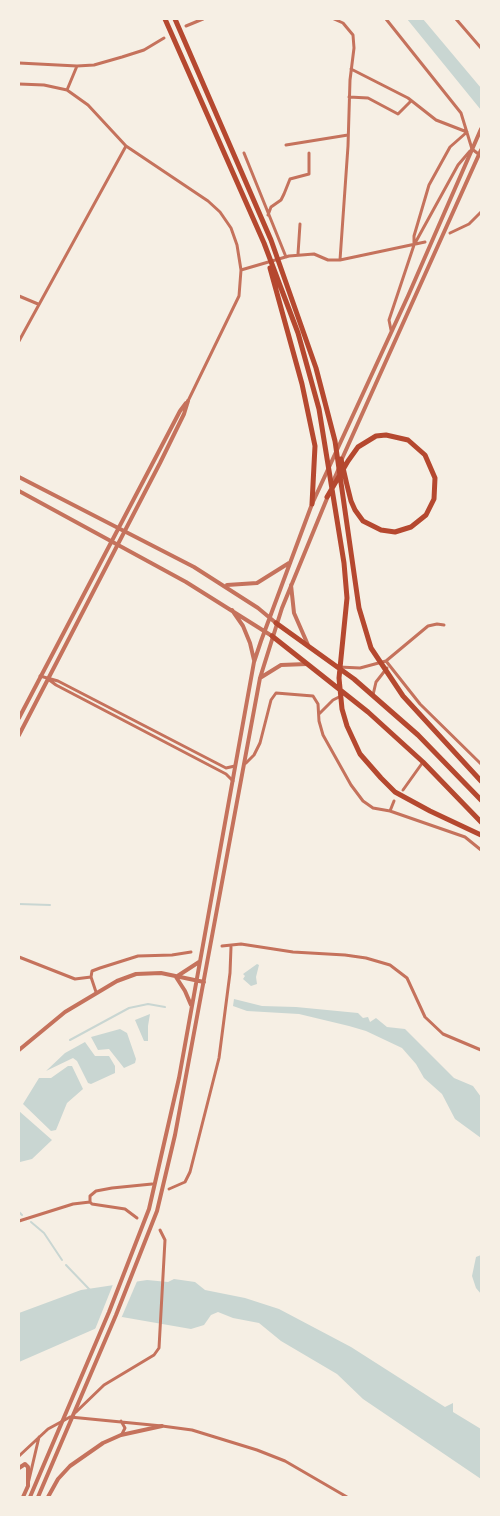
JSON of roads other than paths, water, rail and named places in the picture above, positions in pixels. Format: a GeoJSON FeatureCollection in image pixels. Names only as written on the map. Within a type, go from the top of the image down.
{"type":"FeatureCollection","features":[{"type":"Feature","properties":{"kind":"highway"},"geometry":{"type":"LineString","coordinates":[[166,19],[264,243],[309,370],[337,505],[347,589],[339,678],[342,709],[360,754],[381,778],[412,802],[481,835]]}},
{"type":"Feature","properties":{"kind":"highway"},"geometry":{"type":"LineString","coordinates":[[175,19],[271,240],[293,297],[316,368],[335,441],[347,485],[350,501],[359,516],[368,524],[388,532],[404,531],[419,522],[429,509],[435,490],[433,469],[421,450],[408,440],[386,435],[376,436],[358,447],[327,497]]}},
{"type":"Feature","properties":{"kind":"highway"},"geometry":{"type":"LineString","coordinates":[[264,243],[302,384],[315,446],[312,504]]}},
{"type":"Feature","properties":{"kind":"highway"},"geometry":{"type":"LineString","coordinates":[[335,441],[355,588],[371,648],[388,677],[420,717],[481,781]]}},
{"type":"Feature","properties":{"kind":"highway"},"geometry":{"type":"LineString","coordinates":[[276,623],[338,667],[373,696],[418,735],[481,800]]}},
{"type":"Feature","properties":{"kind":"highway"},"geometry":{"type":"LineString","coordinates":[[272,636],[347,694],[423,762],[481,822]]}},
{"type":"Feature","properties":{"kind":"street"},"geometry":{"type":"LineString","coordinates":[[186,26],[203,19]]}},
{"type":"Feature","properties":{"kind":"street"},"geometry":{"type":"LineString","coordinates":[[334,19],[342,23],[353,36],[340,260]]}},
{"type":"Feature","properties":{"kind":"street"},"geometry":{"type":"LineString","coordinates":[[38,1497],[157,1211],[166,1177],[204,982],[246,763],[260,678],[276,623],[386,359],[481,153],[472,149],[461,113],[386,19]]}},
{"type":"Feature","properties":{"kind":"street"},"geometry":{"type":"LineString","coordinates":[[456,19],[481,48]]}},
{"type":"Feature","properties":{"kind":"street"},"geometry":{"type":"LineString","coordinates":[[19,63],[94,65],[144,50],[164,38]]}},
{"type":"Feature","properties":{"kind":"street"},"geometry":{"type":"LineString","coordinates":[[67,90],[77,66]]}},
{"type":"Feature","properties":{"kind":"street"},"geometry":{"type":"LineString","coordinates":[[351,69],[411,101],[436,120],[467,132]]}},
{"type":"Feature","properties":{"kind":"street"},"geometry":{"type":"LineString","coordinates":[[19,84],[67,90],[88,105],[126,146],[208,201],[220,212],[231,228],[241,270],[239,296],[234,310],[188,401],[184,414],[160,463],[19,735]]}},
{"type":"Feature","properties":{"kind":"street"},"geometry":{"type":"LineString","coordinates":[[349,96],[368,98],[398,114],[411,101]]}},
{"type":"Feature","properties":{"kind":"street"},"geometry":{"type":"LineString","coordinates":[[30,1497],[130,1260],[154,1183],[179,1078],[254,662],[264,630],[312,504],[481,129]]}},
{"type":"Feature","properties":{"kind":"street"},"geometry":{"type":"LineString","coordinates":[[414,246],[414,236],[429,185],[450,148],[467,132]]}},
{"type":"Feature","properties":{"kind":"street"},"geometry":{"type":"LineString","coordinates":[[286,145],[348,135]]}},
{"type":"Feature","properties":{"kind":"street"},"geometry":{"type":"LineString","coordinates":[[19,341],[126,146]]}},
{"type":"Feature","properties":{"kind":"street"},"geometry":{"type":"LineString","coordinates":[[391,330],[389,320],[414,246],[458,165],[472,149]]}},
{"type":"Feature","properties":{"kind":"street"},"geometry":{"type":"LineString","coordinates":[[244,153],[286,257]]}},
{"type":"Feature","properties":{"kind":"street"},"geometry":{"type":"LineString","coordinates":[[268,216],[271,207],[281,200],[291,178],[309,174],[309,153]]}},
{"type":"Feature","properties":{"kind":"street"},"geometry":{"type":"LineString","coordinates":[[450,233],[469,224],[481,212]]}},
{"type":"Feature","properties":{"kind":"street"},"geometry":{"type":"LineString","coordinates":[[298,254],[300,224]]}},
{"type":"Feature","properties":{"kind":"street"},"geometry":{"type":"LineString","coordinates":[[241,270],[298,254],[314,254],[328,260],[340,260],[414,246],[425,242]]}},
{"type":"Feature","properties":{"kind":"street"},"geometry":{"type":"LineString","coordinates":[[19,296],[38,304]]}},
{"type":"Feature","properties":{"kind":"street"},"geometry":{"type":"LineString","coordinates":[[19,718],[111,540],[180,411],[188,401]]}},
{"type":"Feature","properties":{"kind":"street"},"geometry":{"type":"LineString","coordinates":[[19,477],[125,530],[225,585],[276,623]]}},
{"type":"Feature","properties":{"kind":"street"},"geometry":{"type":"LineString","coordinates":[[19,491],[111,540],[230,608],[272,636]]}},
{"type":"Feature","properties":{"kind":"street"},"geometry":{"type":"LineString","coordinates":[[225,585],[257,583],[289,563]]}},
{"type":"Feature","properties":{"kind":"street"},"geometry":{"type":"LineString","coordinates":[[291,584],[294,613],[308,645]]}},
{"type":"Feature","properties":{"kind":"street"},"geometry":{"type":"LineString","coordinates":[[230,608],[243,626],[250,643],[254,662]]}},
{"type":"Feature","properties":{"kind":"street"},"geometry":{"type":"LineString","coordinates":[[338,667],[360,668],[386,662],[428,626],[437,624],[444,626]]}},
{"type":"Feature","properties":{"kind":"street"},"geometry":{"type":"LineString","coordinates":[[386,662],[420,704],[481,764]]}},
{"type":"Feature","properties":{"kind":"street"},"geometry":{"type":"LineString","coordinates":[[260,678],[281,665],[310,664]]}},
{"type":"Feature","properties":{"kind":"street"},"geometry":{"type":"LineString","coordinates":[[373,696],[380,675],[389,666]]}},
{"type":"Feature","properties":{"kind":"street"},"geometry":{"type":"LineString","coordinates":[[40,676],[58,681],[226,768],[236,766]]}},
{"type":"Feature","properties":{"kind":"street"},"geometry":{"type":"LineString","coordinates":[[48,679],[56,685],[226,774],[233,781]]}},
{"type":"Feature","properties":{"kind":"street"},"geometry":{"type":"LineString","coordinates":[[246,763],[254,755],[260,743],[271,700],[276,693],[313,696],[318,704],[318,714],[323,735],[351,785],[363,801],[373,808],[390,811],[465,837],[481,850]]}},
{"type":"Feature","properties":{"kind":"street"},"geometry":{"type":"LineString","coordinates":[[318,714],[333,700],[347,694]]}},
{"type":"Feature","properties":{"kind":"street"},"geometry":{"type":"LineString","coordinates":[[403,790],[423,762]]}},
{"type":"Feature","properties":{"kind":"street"},"geometry":{"type":"LineString","coordinates":[[390,811],[394,801]]}},
{"type":"Feature","properties":{"kind":"street"},"geometry":{"type":"LineString","coordinates":[[222,946],[231,947],[240,944],[293,952],[345,955],[366,958],[390,965],[407,978],[425,1017],[443,1034],[481,1050]]}},
{"type":"Feature","properties":{"kind":"street"},"geometry":{"type":"LineString","coordinates":[[169,1189],[185,1182],[190,1172],[219,1058],[230,973],[231,947]]}},
{"type":"Feature","properties":{"kind":"street"},"geometry":{"type":"LineString","coordinates":[[96,992],[90,977],[92,971],[138,956],[172,956],[191,952]]}},
{"type":"Feature","properties":{"kind":"street"},"geometry":{"type":"LineString","coordinates":[[19,957],[75,979],[90,977]]}},
{"type":"Feature","properties":{"kind":"street"},"geometry":{"type":"LineString","coordinates":[[176,977],[199,962]]}},
{"type":"Feature","properties":{"kind":"street"},"geometry":{"type":"LineString","coordinates":[[19,1050],[65,1012],[96,992],[136,974],[161,973],[204,982]]}},
{"type":"Feature","properties":{"kind":"street"},"geometry":{"type":"LineString","coordinates":[[176,977],[185,991],[191,1007]]}},
{"type":"Feature","properties":{"kind":"street"},"geometry":{"type":"LineString","coordinates":[[90,1202],[90,1196],[96,1191],[154,1183]]}},
{"type":"Feature","properties":{"kind":"street"},"geometry":{"type":"LineString","coordinates":[[19,1221],[73,1204],[90,1202],[92,1204],[125,1209],[137,1218]]}},
{"type":"Feature","properties":{"kind":"street"},"geometry":{"type":"LineString","coordinates":[[19,1456],[48,1429],[70,1417],[104,1385],[154,1355],[159,1348],[165,1240],[160,1230]]}},
{"type":"Feature","properties":{"kind":"street"},"geometry":{"type":"LineString","coordinates":[[70,1417],[192,1430],[257,1450],[285,1461],[347,1497]]}},
{"type":"Feature","properties":{"kind":"street"},"geometry":{"type":"LineString","coordinates":[[121,1421],[125,1428],[121,1435]]}},
{"type":"Feature","properties":{"kind":"street"},"geometry":{"type":"LineString","coordinates":[[48,1497],[58,1479],[70,1466],[103,1443],[121,1435],[162,1426]]}},
{"type":"Feature","properties":{"kind":"street"},"geometry":{"type":"LineString","coordinates":[[23,1497],[28,1486],[39,1437]]}},
{"type":"Feature","properties":{"kind":"street"},"geometry":{"type":"LineString","coordinates":[[19,1468],[25,1464],[28,1467],[28,1486]]}},
{"type":"Feature","properties":{"kind":"waterway"},"geometry":{"type":"LineString","coordinates":[[19,904],[50,905]]}},
{"type":"Feature","properties":{"kind":"waterway"},"geometry":{"type":"LineString","coordinates":[[70,1040],[129,1008],[148,1004],[165,1007]]}},
{"type":"Feature","properties":{"kind":"waterway"},"geometry":{"type":"LineString","coordinates":[[19,1212],[22,1215]]}},
{"type":"Feature","properties":{"kind":"waterway"},"geometry":{"type":"LineString","coordinates":[[31,1222],[44,1233],[62,1260]]}},
{"type":"Feature","properties":{"kind":"waterway"},"geometry":{"type":"LineString","coordinates":[[66,1265],[90,1290]]}}]}
